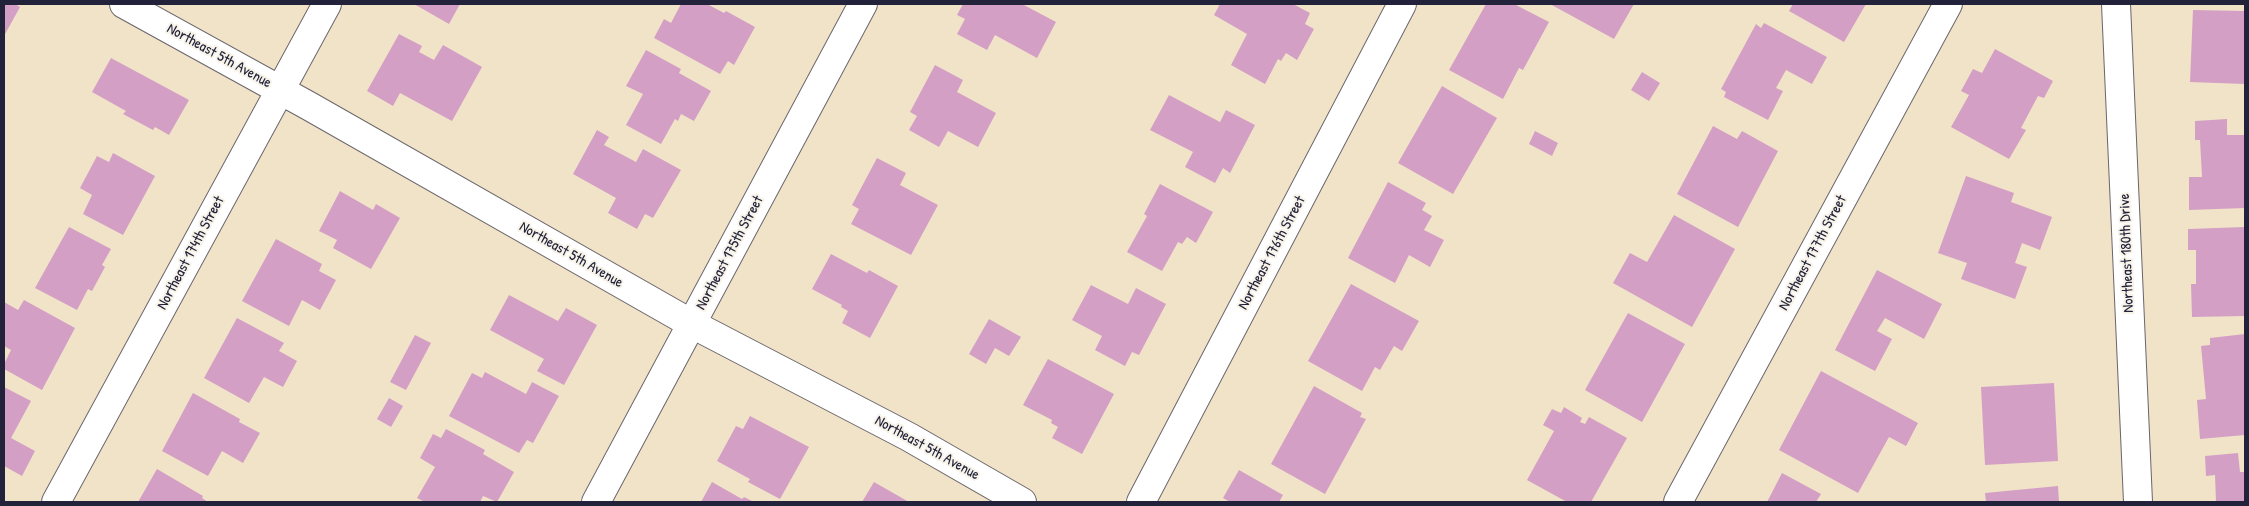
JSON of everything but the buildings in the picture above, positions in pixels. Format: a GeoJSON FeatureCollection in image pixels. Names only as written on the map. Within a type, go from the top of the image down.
{"type":"FeatureCollection","features":[{"type":"Feature","properties":{"kind":"street","name":"Northeast 5th Avenue"},"geometry":{"type":"LineString","coordinates":[[124,4],[280,90],[692,324],[909,436],[1020,502]]}},
{"type":"Feature","properties":{"kind":"street","name":"Northeast 174th Street"},"geometry":{"type":"LineString","coordinates":[[56,502],[326,4]]}},
{"type":"Feature","properties":{"kind":"street","name":"Northeast 175th Street"},"geometry":{"type":"LineString","coordinates":[[596,502],[863,4]]}},
{"type":"Feature","properties":{"kind":"street","name":"Northeast 176th Street"},"geometry":{"type":"LineString","coordinates":[[1141,502],[1402,4]]}},
{"type":"Feature","properties":{"kind":"street","name":"Northeast 177th Street"},"geometry":{"type":"LineString","coordinates":[[1678,502],[1948,4]]}},
{"type":"Feature","properties":{"kind":"street","name":"Northeast 180th Drive"},"geometry":{"type":"LineString","coordinates":[[2116,4],[2138,502]]}}]}
